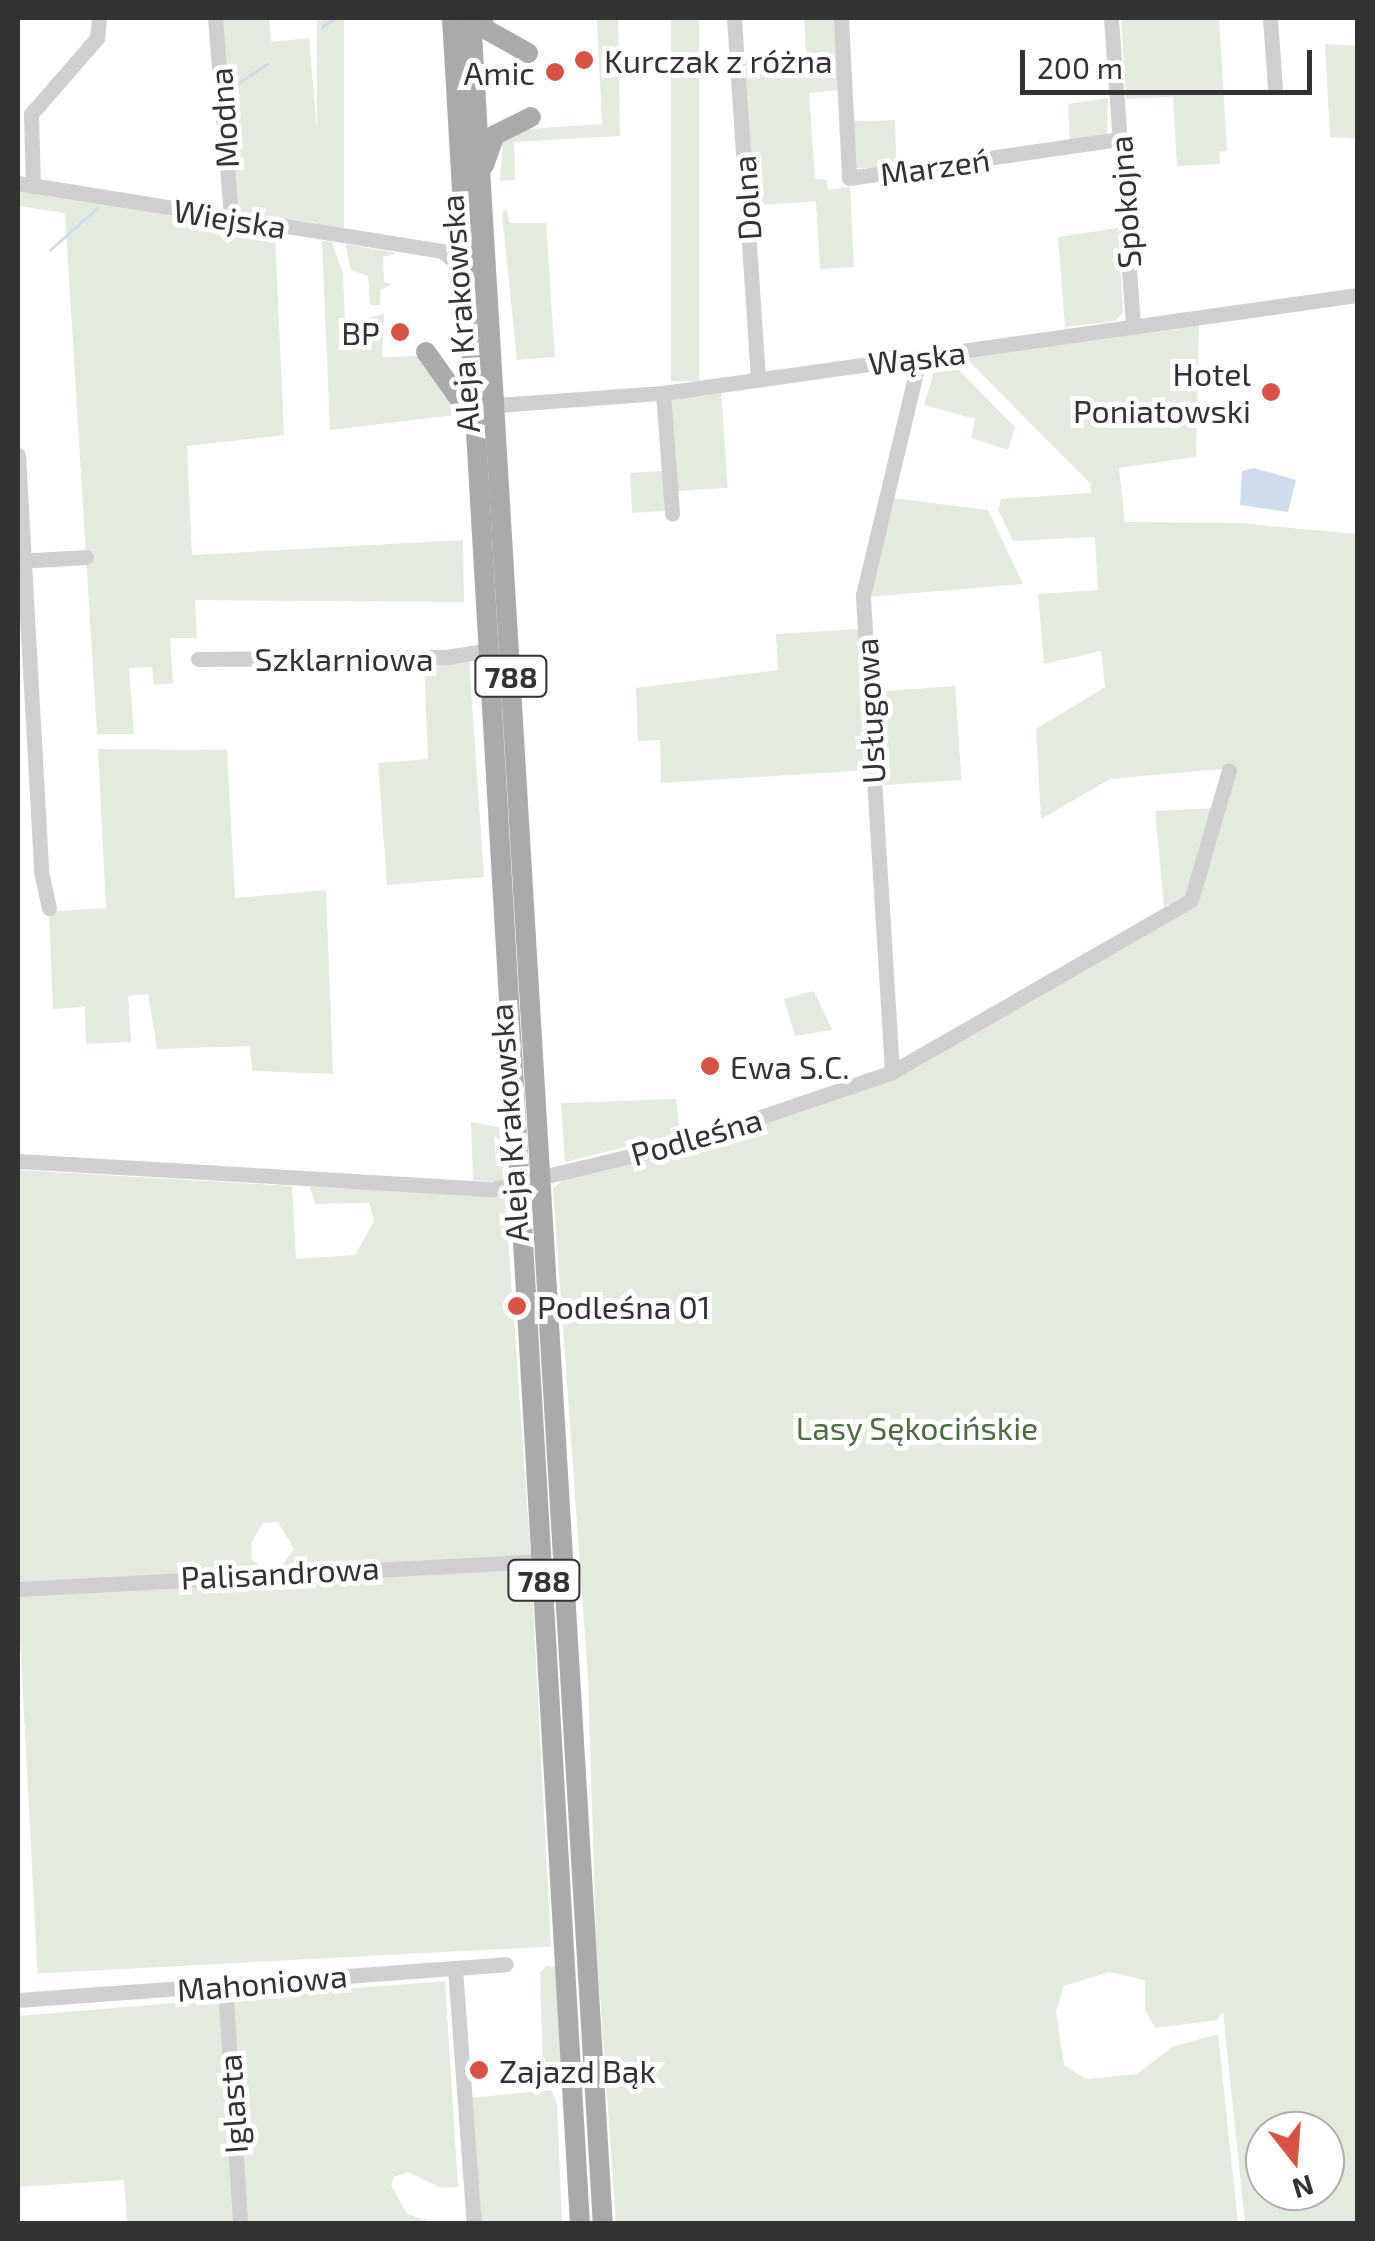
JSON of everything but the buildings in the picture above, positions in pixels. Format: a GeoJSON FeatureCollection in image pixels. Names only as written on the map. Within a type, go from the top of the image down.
{"type":"FeatureCollection","features":[{"type":"Feature","properties":{"kind":"main road","name":"Aleja Krakowska"},"geometry":{"type":"LineString","coordinates":[[452,18],[466,270],[484,406],[542,1179],[604,2224]]}},
{"type":"Feature","properties":{"kind":"main road","name":"Aleja Krakowska"},"geometry":{"type":"LineString","coordinates":[[475,18],[484,406],[478,449],[580,2224]]}},
{"type":"Feature","properties":{"kind":"main road"},"geometry":{"type":"LineString","coordinates":[[475,18],[487,30],[528,53]]}},
{"type":"Feature","properties":{"kind":"main road"},"geometry":{"type":"LineString","coordinates":[[481,182],[494,135],[531,117]]}},
{"type":"Feature","properties":{"kind":"main road"},"geometry":{"type":"LineString","coordinates":[[426,352],[463,404],[478,449]]}},
{"type":"Feature","properties":{"kind":"street"},"geometry":{"type":"LineString","coordinates":[[25,185],[30,114],[97,38],[98,18]]}},
{"type":"Feature","properties":{"kind":"street","name":"Modna"},"geometry":{"type":"LineString","coordinates":[[216,18],[231,219]]}},
{"type":"Feature","properties":{"kind":"street","name":"Dolna"},"geometry":{"type":"LineString","coordinates":[[734,18],[758,378]]}},
{"type":"Feature","properties":{"kind":"street","name":"Marzeń"},"geometry":{"type":"LineString","coordinates":[[841,18],[842,179],[1120,139]]}},
{"type":"Feature","properties":{"kind":"street","name":"Spokojna"},"geometry":{"type":"LineString","coordinates":[[1111,18],[1133,328]]}},
{"type":"Feature","properties":{"kind":"street"},"geometry":{"type":"LineString","coordinates":[[1270,18],[1274,87]]}},
{"type":"Feature","properties":{"kind":"street","name":"Wiejska"},"geometry":{"type":"LineString","coordinates":[[25,185],[442,251],[466,270]]}},
{"type":"Feature","properties":{"kind":"street"},"geometry":{"type":"LineString","coordinates":[[442,251],[456,241],[462,195]]}},
{"type":"Feature","properties":{"kind":"street","name":"Wąska"},"geometry":{"type":"LineString","coordinates":[[484,406],[663,393],[1358,295]]}},
{"type":"Feature","properties":{"kind":"street","name":"Usługowa"},"geometry":{"type":"LineString","coordinates":[[892,1072],[863,595],[920,356]]}},
{"type":"Feature","properties":{"kind":"street"},"geometry":{"type":"LineString","coordinates":[[663,393],[672,514]]}},
{"type":"Feature","properties":{"kind":"street"},"geometry":{"type":"LineString","coordinates":[[18,455],[20,560],[41,871],[50,908]]}},
{"type":"Feature","properties":{"kind":"street"},"geometry":{"type":"LineString","coordinates":[[20,560],[86,557]]}},
{"type":"Feature","properties":{"kind":"street","name":"Szklarniowa"},"geometry":{"type":"LineString","coordinates":[[198,659],[447,657],[490,650]]}},
{"type":"Feature","properties":{"kind":"street","name":"Podleśna"},"geometry":{"type":"LineString","coordinates":[[18,1162],[520,1186],[681,1144],[892,1072],[1191,900],[1229,770]]}},
{"type":"Feature","properties":{"kind":"street","name":"Palisandrowa"},"geometry":{"type":"LineString","coordinates":[[18,1589],[543,1561]]}},
{"type":"Feature","properties":{"kind":"street","name":"Mahoniowa"},"geometry":{"type":"LineString","coordinates":[[18,2000],[506,1964]]}},
{"type":"Feature","properties":{"kind":"street"},"geometry":{"type":"LineString","coordinates":[[455,1968],[474,2224]]}},
{"type":"Feature","properties":{"kind":"street","name":"Iglasta"},"geometry":{"type":"LineString","coordinates":[[225,1984],[240,2224]]}},
{"type":"Feature","properties":{"kind":"green space"},"geometry":{"type":"Polygon","coordinates":[[[220,18],[269,18],[271,42],[309,38],[325,224],[236,213],[220,18]]]}},
{"type":"Feature","properties":{"kind":"green space"},"geometry":{"type":"Polygon","coordinates":[[[317,18],[344,18],[344,229],[317,229],[317,18]]]}},
{"type":"Feature","properties":{"kind":"green space"},"geometry":{"type":"Polygon","coordinates":[[[618,18],[620,136],[514,142],[515,180],[500,181],[503,136],[513,130],[602,124],[597,20],[618,18]]]}},
{"type":"Feature","properties":{"kind":"green space"},"geometry":{"type":"Polygon","coordinates":[[[671,18],[699,18],[699,381],[671,381],[671,18]]]}},
{"type":"Feature","properties":{"kind":"green space"},"geometry":{"type":"Polygon","coordinates":[[[804,18],[836,18],[840,90],[809,93],[815,179],[827,180],[828,190],[850,187],[854,267],[820,269],[816,201],[750,206],[742,58],[806,54],[804,18]]]}},
{"type":"Feature","properties":{"kind":"green space"},"geometry":{"type":"Polygon","coordinates":[[[1121,18],[1219,18],[1227,151],[1219,152],[1220,164],[1177,166],[1173,97],[1126,99],[1121,18]]]}},
{"type":"Feature","properties":{"kind":"green space"},"geometry":{"type":"Polygon","coordinates":[[[1325,44],[1357,46],[1357,139],[1330,137],[1325,44]]]}},
{"type":"Feature","properties":{"kind":"green space"},"geometry":{"type":"Polygon","coordinates":[[[1108,98],[1107,137],[1070,142],[1068,104],[1108,98]]]}},
{"type":"Feature","properties":{"kind":"green space"},"geometry":{"type":"Polygon","coordinates":[[[895,120],[897,167],[853,169],[851,122],[895,120]]]}},
{"type":"Feature","properties":{"kind":"green space"},"geometry":{"type":"Polygon","coordinates":[[[18,190],[275,234],[284,435],[187,446],[192,555],[463,540],[464,602],[195,600],[197,638],[170,638],[173,683],[154,685],[152,667],[129,668],[134,734],[97,734],[65,213],[18,206],[18,190]]]}},
{"type":"Feature","properties":{"kind":"green space"},"geometry":{"type":"Polygon","coordinates":[[[506,208],[510,223],[546,223],[555,357],[517,360],[502,214],[506,208]]]}},
{"type":"Feature","properties":{"kind":"green space"},"geometry":{"type":"Polygon","coordinates":[[[1118,228],[1123,313],[1115,321],[1065,327],[1058,237],[1118,228]]]}},
{"type":"Feature","properties":{"kind":"green space"},"geometry":{"type":"Polygon","coordinates":[[[322,241],[332,242],[343,274],[345,323],[384,314],[382,357],[418,356],[455,399],[455,415],[330,430],[322,241]]]}},
{"type":"Feature","properties":{"kind":"green space"},"geometry":{"type":"Polygon","coordinates":[[[345,244],[397,253],[383,257],[384,282],[393,284],[380,290],[380,305],[370,305],[368,276],[351,270],[345,244]]]}},
{"type":"Feature","properties":{"kind":"green space","name":"Lasy Sękocińskie"},"geometry":{"type":"Polygon","coordinates":[[[1199,325],[1196,457],[1119,468],[1125,522],[1239,523],[1357,534],[1357,2223],[1245,2223],[1223,2012],[1217,2020],[1155,2028],[1145,2010],[1145,1980],[1109,1972],[1064,1986],[1056,2011],[1064,2065],[1086,2079],[1137,2074],[1172,2047],[1218,2034],[1238,2223],[616,2223],[596,1939],[588,1677],[553,1189],[562,1180],[751,1128],[860,1089],[1192,904],[1232,768],[1110,779],[1041,819],[1036,729],[1105,687],[1101,651],[1044,664],[1038,594],[1098,590],[1095,537],[1013,541],[998,510],[1001,499],[1091,493],[1091,484],[964,356],[1199,325]]]}},
{"type":"Feature","properties":{"kind":"green space"},"geometry":{"type":"Polygon","coordinates":[[[946,357],[1015,427],[1008,450],[971,438],[975,419],[924,405],[938,358],[946,357]]]}},
{"type":"Feature","properties":{"kind":"green space"},"geometry":{"type":"Polygon","coordinates":[[[721,390],[728,488],[677,491],[670,394],[721,390]]]}},
{"type":"Feature","properties":{"kind":"green space"},"geometry":{"type":"Polygon","coordinates":[[[663,471],[665,511],[632,513],[630,473],[663,471]]]}},
{"type":"Feature","properties":{"kind":"green space"},"geometry":{"type":"Polygon","coordinates":[[[892,498],[988,510],[1023,584],[867,597],[892,498]]]}},
{"type":"Feature","properties":{"kind":"green space"},"geometry":{"type":"Polygon","coordinates":[[[861,629],[870,770],[661,783],[660,740],[638,741],[636,688],[778,670],[776,634],[861,629]]]}},
{"type":"Feature","properties":{"kind":"green space"},"geometry":{"type":"Polygon","coordinates":[[[424,660],[469,660],[484,877],[387,885],[378,763],[428,759],[424,660]]]}},
{"type":"Feature","properties":{"kind":"green space"},"geometry":{"type":"Polygon","coordinates":[[[955,686],[962,780],[880,785],[873,692],[955,686]]]}},
{"type":"Feature","properties":{"kind":"green space"},"geometry":{"type":"Polygon","coordinates":[[[98,749],[227,750],[235,898],[326,890],[333,1074],[252,1071],[250,1046],[157,1049],[148,994],[128,996],[131,1042],[86,1044],[85,1007],[53,1009],[49,912],[106,908],[98,749]]]}},
{"type":"Feature","properties":{"kind":"green space"},"geometry":{"type":"Polygon","coordinates":[[[1215,808],[1189,893],[1164,907],[1155,811],[1215,808]]]}},
{"type":"Feature","properties":{"kind":"green space"},"geometry":{"type":"Polygon","coordinates":[[[814,991],[832,1030],[795,1036],[784,999],[814,991]]]}},
{"type":"Feature","properties":{"kind":"green space"},"geometry":{"type":"Polygon","coordinates":[[[676,1099],[680,1133],[565,1162],[561,1103],[676,1099]]]}},
{"type":"Feature","properties":{"kind":"green space"},"geometry":{"type":"Polygon","coordinates":[[[471,1122],[499,1127],[504,1182],[473,1180],[471,1122]]]}},
{"type":"Feature","properties":{"kind":"green space"},"geometry":{"type":"Polygon","coordinates":[[[18,1170],[292,1186],[296,1259],[355,1255],[374,1221],[369,1203],[315,1204],[310,1187],[505,1194],[531,1558],[280,1568],[294,1549],[278,1522],[263,1523],[251,1543],[252,1560],[267,1569],[18,1583],[18,1170]]]}},
{"type":"Feature","properties":{"kind":"green space"},"geometry":{"type":"Polygon","coordinates":[[[531,1566],[551,1946],[38,1973],[18,1593],[531,1566]]]}},
{"type":"Feature","properties":{"kind":"green space"},"geometry":{"type":"Polygon","coordinates":[[[546,1966],[556,1967],[564,2080],[543,2069],[540,1973],[546,1966]]]}},
{"type":"Feature","properties":{"kind":"green space"},"geometry":{"type":"Polygon","coordinates":[[[445,1981],[458,2187],[441,2188],[408,2172],[394,2177],[391,2185],[407,2214],[434,2223],[247,2223],[232,1998],[445,1981]]]}},
{"type":"Feature","properties":{"kind":"green space"},"geometry":{"type":"Polygon","coordinates":[[[221,1999],[235,2223],[113,2223],[127,2222],[124,2180],[18,2187],[18,2016],[221,1999]]]}},
{"type":"Feature","properties":{"kind":"green space"},"geometry":{"type":"Polygon","coordinates":[[[551,2090],[557,2103],[562,2223],[477,2223],[470,2098],[551,2090]]]}},
{"type":"Feature","properties":{"kind":"water"},"geometry":{"type":"Polygon","coordinates":[[[1254,468],[1296,480],[1288,512],[1240,505],[1242,471],[1254,468]]]}},
{"type":"Feature","properties":{"kind":"waterway"},"geometry":{"type":"LineString","coordinates":[[322,27],[335,18]]}},
{"type":"Feature","properties":{"kind":"waterway"},"geometry":{"type":"LineString","coordinates":[[229,89],[267,64]]}},
{"type":"Feature","properties":{"kind":"waterway"},"geometry":{"type":"LineString","coordinates":[[50,250],[97,208]]}},
{"type":"Feature","properties":{"kind":"place","name":"Kurczak z różna"},"geometry":{"type":"Point","coordinates":[584,60]}},
{"type":"Feature","properties":{"kind":"place","name":"Amic"},"geometry":{"type":"Point","coordinates":[555,72]}},
{"type":"Feature","properties":{"kind":"place","name":"BP"},"geometry":{"type":"Point","coordinates":[400,332]}},
{"type":"Feature","properties":{"kind":"place","name":"Hotel Poniatowski"},"geometry":{"type":"Point","coordinates":[1271,392]}},
{"type":"Feature","properties":{"kind":"place","name":"Ewa S.C."},"geometry":{"type":"Point","coordinates":[710,1066]}},
{"type":"Feature","properties":{"kind":"place","name":"Podleśna 01"},"geometry":{"type":"Point","coordinates":[517,1306]}},
{"type":"Feature","properties":{"kind":"place","name":"Zajazd Bąk"},"geometry":{"type":"Point","coordinates":[479,2070]}}]}
